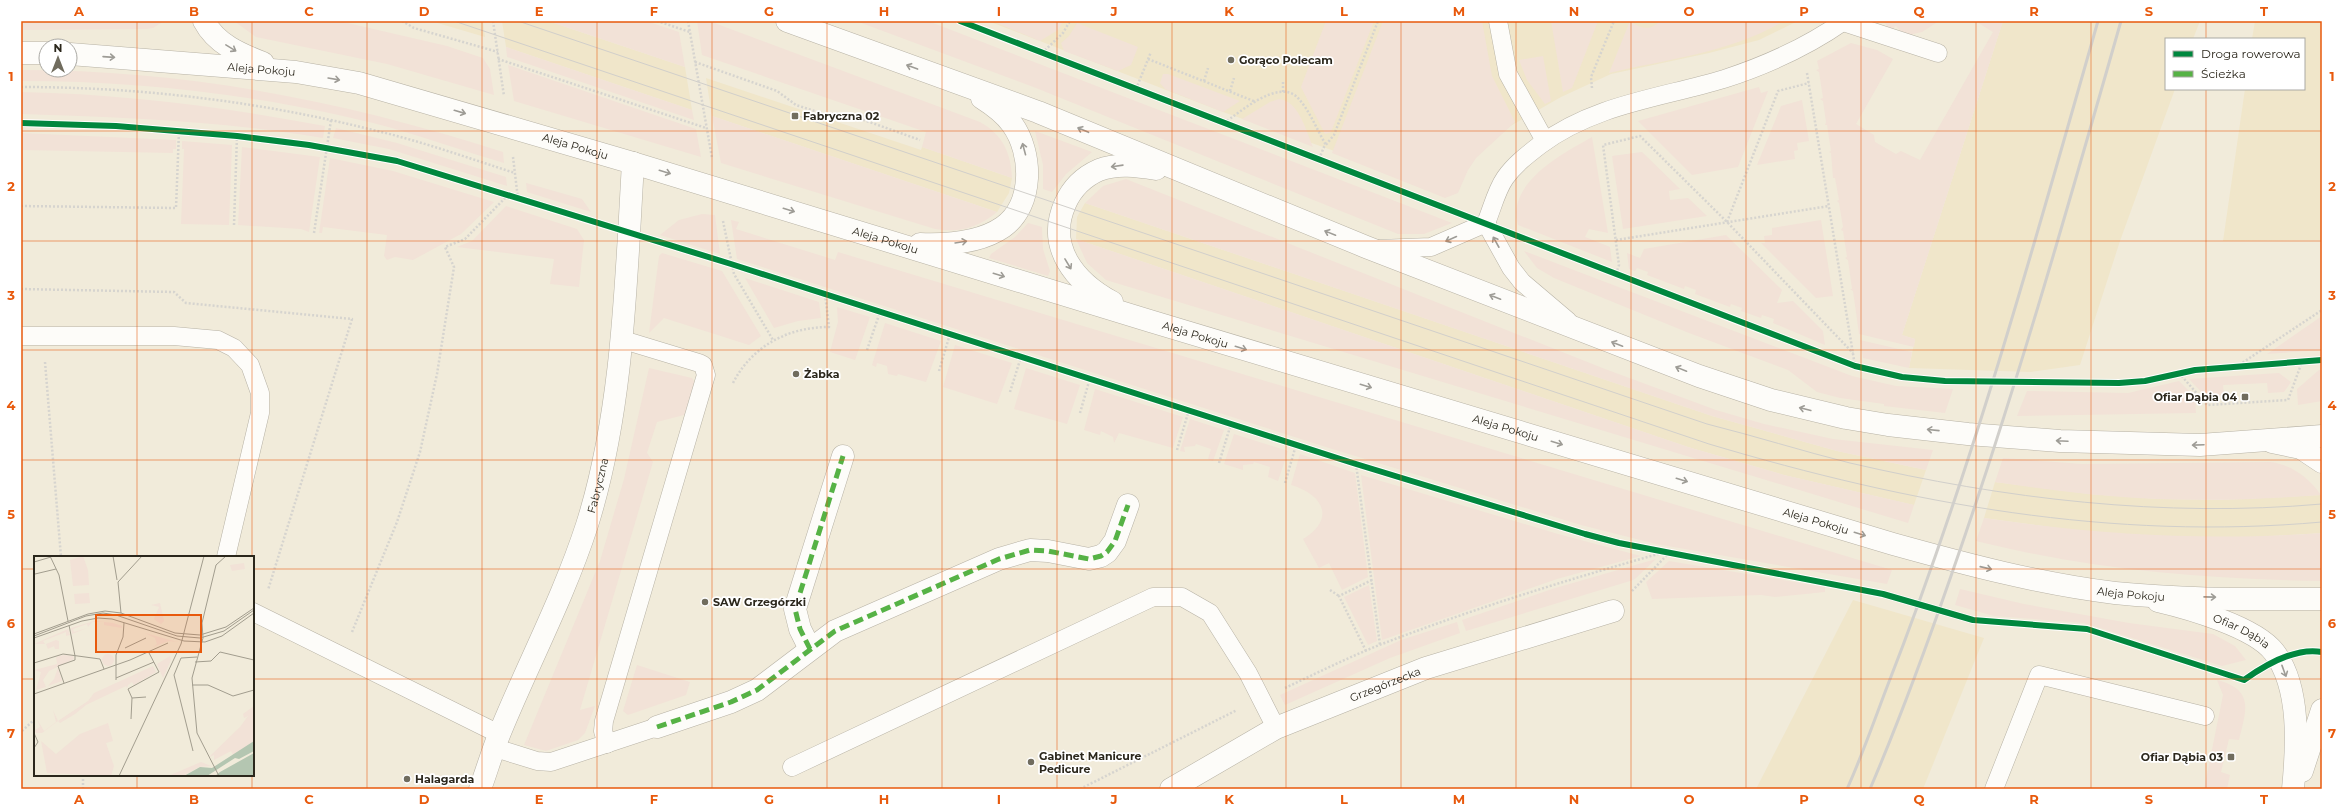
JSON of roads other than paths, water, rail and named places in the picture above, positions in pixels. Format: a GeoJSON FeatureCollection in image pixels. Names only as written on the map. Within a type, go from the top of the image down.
{"type":"FeatureCollection","features":[{"type":"Feature","properties":{"kind":"main road"},"geometry":{"type":"LineString","coordinates":[[204,21],[217,38],[239,53],[265,64],[296,72]]}},
{"type":"Feature","properties":{"kind":"main road"},"geometry":{"type":"LineString","coordinates":[[787,21],[1079,128],[1366,247],[1699,376],[1771,400],[1846,418],[1888,425],[1968,434],[2101,444],[2167,446],[2265,441],[2322,436]]}},
{"type":"Feature","properties":{"kind":"main road"},"geometry":{"type":"LineString","coordinates":[[21,53],[38,53]]}},
{"type":"Feature","properties":{"kind":"main road","name":"Aleja Pokoju"},"geometry":{"type":"LineString","coordinates":[[78,55],[296,72],[359,83],[633,162],[1150,321],[1893,544],[1961,563],[2030,578],[2115,593],[2202,597],[2322,599]]}},
{"type":"Feature","properties":{"kind":"main road"},"geometry":{"type":"LineString","coordinates":[[881,238],[935,244],[974,240],[1003,227],[1018,211],[1022,202],[1027,169],[1026,156],[1018,133],[1012,123],[997,109],[949,80]]}},
{"type":"Feature","properties":{"kind":"main road","name":"Fabryczna"},"geometry":{"type":"LineString","coordinates":[[480,789],[497,741],[561,596],[587,524],[611,425],[620,339],[633,162]]}},
{"type":"Feature","properties":{"kind":"main road"},"geometry":{"type":"LineString","coordinates":[[1150,321],[1104,298],[1072,271],[1066,260],[1060,242],[1059,225],[1064,206],[1081,181],[1100,170],[1112,167],[1126,165],[1158,169],[1209,183]]}},
{"type":"Feature","properties":{"kind":"main road"},"geometry":{"type":"LineString","coordinates":[[2265,441],[2301,448],[2322,462]]}},
{"type":"Feature","properties":{"kind":"main road"},"geometry":{"type":"LineString","coordinates":[[810,649],[800,629],[795,609],[843,456]]}},
{"type":"Feature","properties":{"kind":"main road"},"geometry":{"type":"LineString","coordinates":[[657,727],[743,697],[757,690],[835,630],[1021,551],[1048,551],[1089,560],[1101,556],[1107,552],[1116,541],[1128,505]]}},
{"type":"Feature","properties":{"kind":"main road","name":"Ofiar Dąbia"},"geometry":{"type":"LineString","coordinates":[[2115,593],[2160,602],[2207,615],[2243,630],[2273,651],[2280,661],[2291,690],[2295,718],[2297,755],[2294,789]]}},
{"type":"Feature","properties":{"kind":"main road","name":"Grzegórzecka"},"geometry":{"type":"LineString","coordinates":[[1172,789],[1276,728],[1426,668],[1613,611]]}},
{"type":"Feature","properties":{"kind":"main road","name":"Ofiar Dąbia"},"geometry":{"type":"LineString","coordinates":[[2294,789],[2322,710]]}},
{"type":"Feature","properties":{"kind":"lane"},"geometry":{"type":"LineString","coordinates":[[1498,21],[1508,74],[1545,141]]}},
{"type":"Feature","properties":{"kind":"lane"},"geometry":{"type":"LineString","coordinates":[[1366,247],[1402,250],[1431,247],[1486,223],[1505,179],[1527,155],[1545,141],[1597,113],[1725,78],[1773,62],[1803,47],[1843,22],[1938,53]]}},
{"type":"Feature","properties":{"kind":"lane"},"geometry":{"type":"LineString","coordinates":[[1486,223],[1511,268],[1522,282],[1580,330]]}},
{"type":"Feature","properties":{"kind":"lane"},"geometry":{"type":"LineString","coordinates":[[21,336],[174,336],[218,340],[234,348],[250,365],[260,393],[260,414],[226,556]]}},
{"type":"Feature","properties":{"kind":"lane"},"geometry":{"type":"LineString","coordinates":[[606,744],[603,731],[604,721],[705,380],[706,371],[699,363],[620,339]]}},
{"type":"Feature","properties":{"kind":"lane"},"geometry":{"type":"LineString","coordinates":[[792,767],[1153,597],[1182,597],[1210,613],[1262,698],[1276,728]]}},
{"type":"Feature","properties":{"kind":"lane"},"geometry":{"type":"LineString","coordinates":[[254,612],[342,656],[497,741],[537,761],[551,762],[657,727]]}},
{"type":"Feature","properties":{"kind":"lane"},"geometry":{"type":"LineString","coordinates":[[1994,789],[2039,675],[2205,716]]}},
{"type":"Feature","properties":{"kind":"tram line"},"geometry":{"type":"LineString","coordinates":[[454,21],[1709,444],[1784,465],[1860,484],[1936,500],[2012,513],[2089,521],[2166,526],[2244,527],[2322,522]]}},
{"type":"Feature","properties":{"kind":"tram line"},"geometry":{"type":"LineString","coordinates":[[518,21],[1707,424],[1850,463],[1967,487],[2084,502],[2144,507],[2203,509],[2262,508],[2322,504]]}},
{"type":"Feature","properties":{"kind":"railway"},"geometry":{"type":"LineString","coordinates":[[1847,789],[1863,751],[1918,605],[1947,523],[2026,273],[2098,21]]}},
{"type":"Feature","properties":{"kind":"railway"},"geometry":{"type":"LineString","coordinates":[[1870,789],[1932,630],[1975,507],[2061,230],[2121,21]]}},
{"type":"Feature","properties":{"kind":"place","name":"Gorąco Polecam"},"geometry":{"type":"Point","coordinates":[1231,60]}},
{"type":"Feature","properties":{"kind":"place","name":"Fabryczna 02"},"geometry":{"type":"Point","coordinates":[795,116]}},
{"type":"Feature","properties":{"kind":"place","name":"Żabka"},"geometry":{"type":"Point","coordinates":[796,374]}},
{"type":"Feature","properties":{"kind":"place","name":"Ofiar Dąbia 04"},"geometry":{"type":"Point","coordinates":[2245,397]}},
{"type":"Feature","properties":{"kind":"place","name":"SAW Grzegórzki"},"geometry":{"type":"Point","coordinates":[705,602]}},
{"type":"Feature","properties":{"kind":"place","name":"Ofiar Dąbia 03"},"geometry":{"type":"Point","coordinates":[2231,757]}},
{"type":"Feature","properties":{"kind":"place","name":"Gabinet Manicure Pedicure"},"geometry":{"type":"Point","coordinates":[1031,762]}},
{"type":"Feature","properties":{"kind":"place","name":"Halagarda"},"geometry":{"type":"Point","coordinates":[407,779]}}]}
